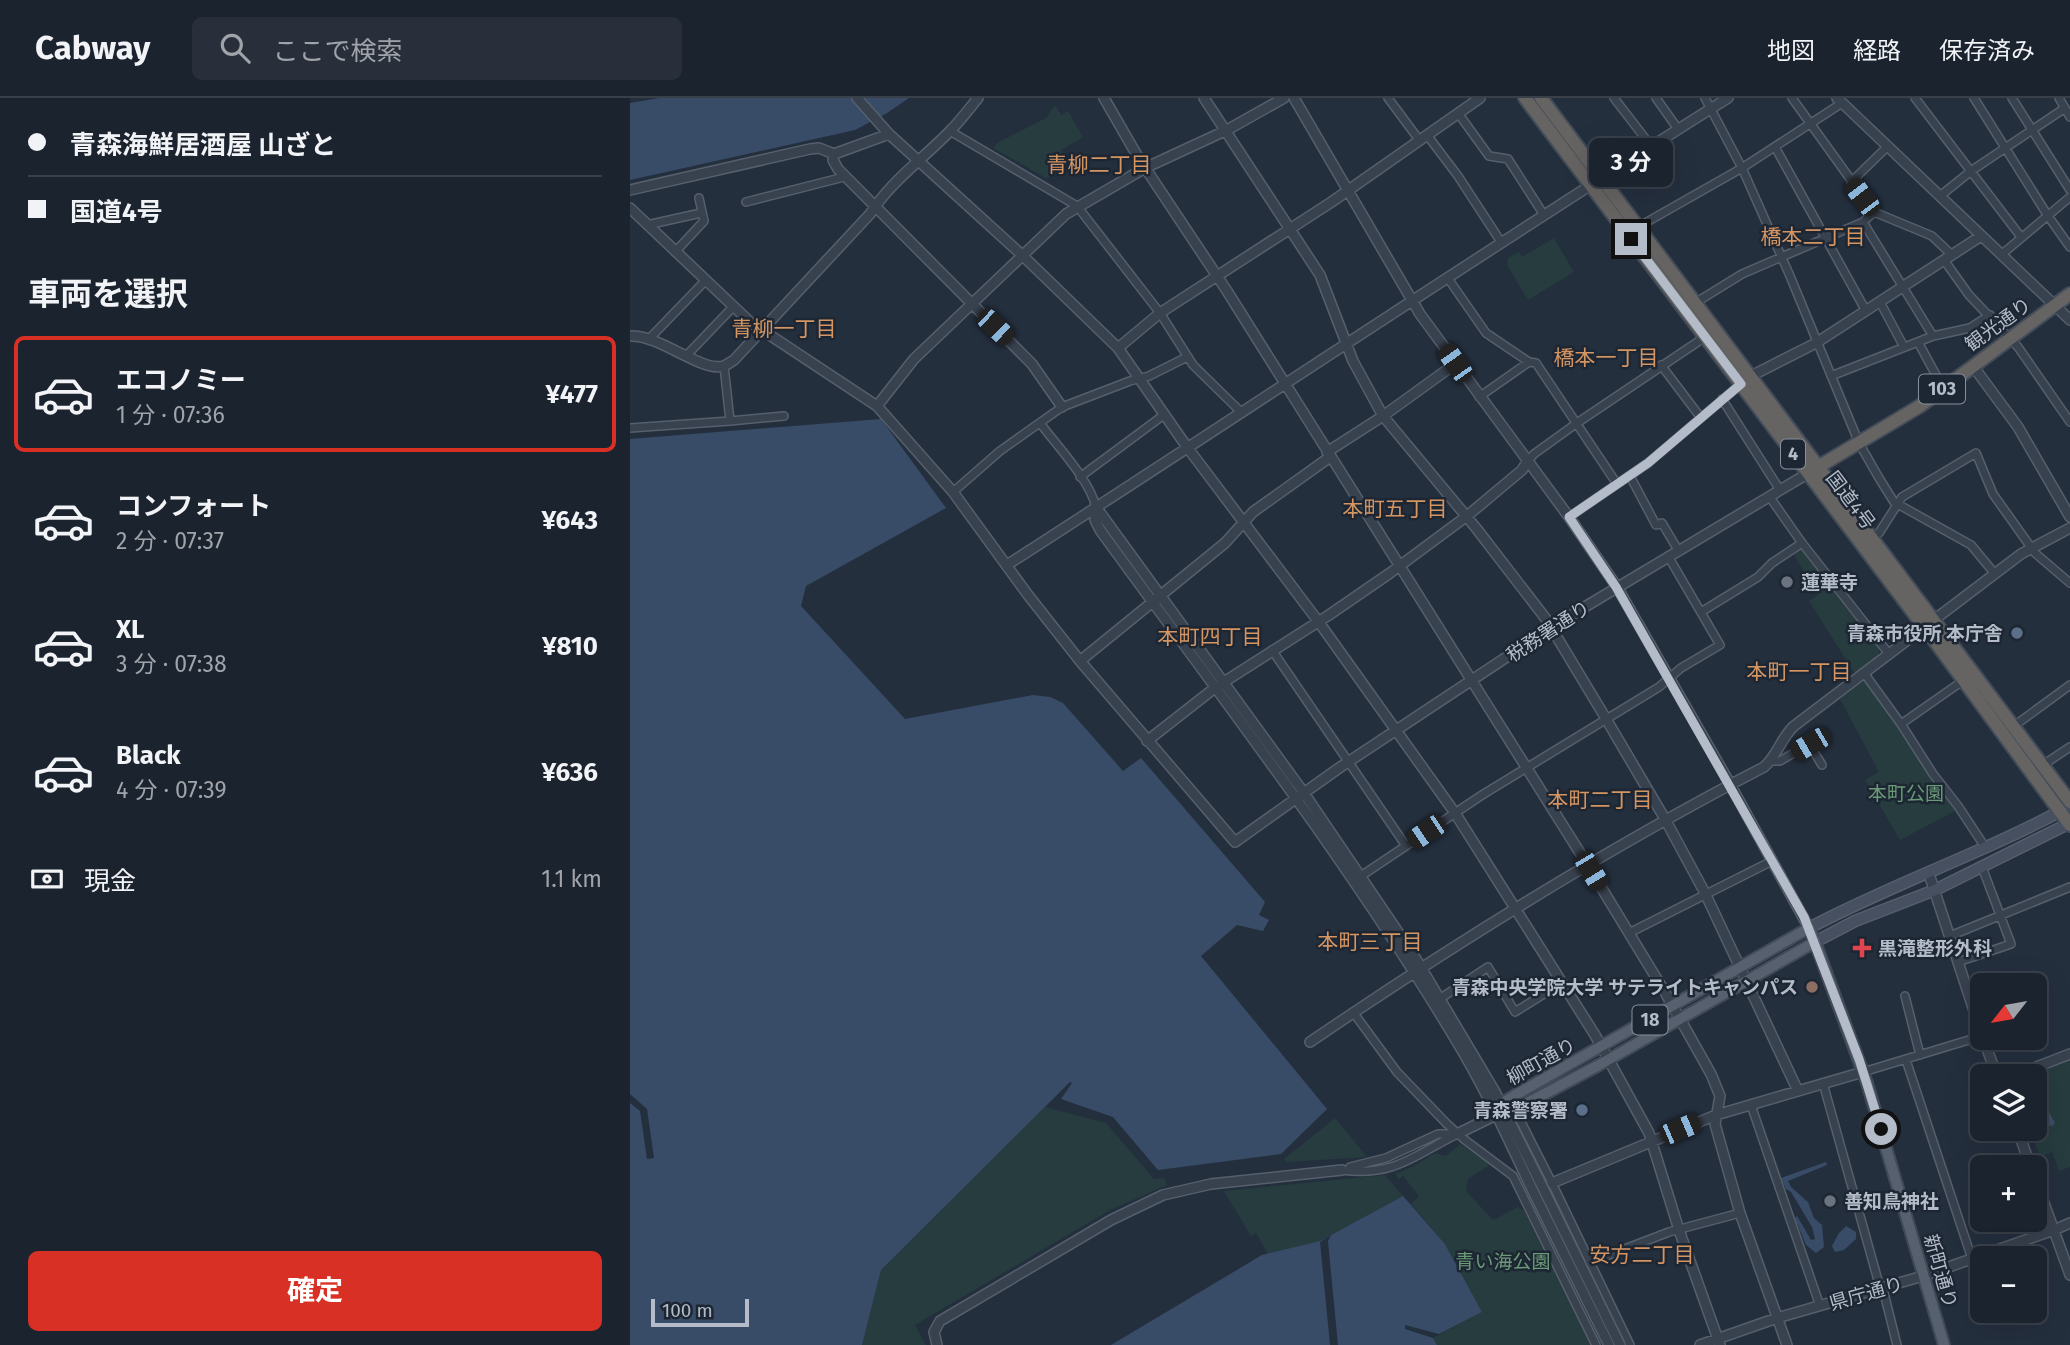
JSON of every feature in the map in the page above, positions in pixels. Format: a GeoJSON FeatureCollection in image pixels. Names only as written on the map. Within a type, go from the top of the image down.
{"type":"FeatureCollection","features":[{"type":"Feature","properties":{"kind":"highway","name":"国道4号"},"geometry":{"type":"LineString","coordinates":[[1525,98],[1638,227],[1812,470],[1930,624],[2014,726],[2043,765],[2067,806],[2070,824]]}},
{"type":"Feature","properties":{"kind":"highway","name":"国道4号"},"geometry":{"type":"LineString","coordinates":[[1541,98],[1595,181],[1705,337],[1746,380]]}},
{"type":"Feature","properties":{"kind":"highway","name":"観光通り"},"geometry":{"type":"LineString","coordinates":[[1812,470],[1920,406],[2070,294]]}},
{"type":"Feature","properties":{"kind":"highway","name":"国道4号"},"geometry":{"type":"LineString","coordinates":[[1812,470],[1873,538],[1964,680],[2067,806]]}},
{"type":"Feature","properties":{"kind":"main road","name":"柳町通り"},"geometry":{"type":"LineString","coordinates":[[1505,1111],[1602,1047],[1841,910],[1929,874],[2067,806]]}},
{"type":"Feature","properties":{"kind":"main road","name":"柳町通り"},"geometry":{"type":"LineString","coordinates":[[1505,1111],[1609,1059],[1855,921],[1935,890],[2070,824]]}},
{"type":"Feature","properties":{"kind":"main road","name":"新町通り"},"geometry":{"type":"LineString","coordinates":[[1809,928],[1863,1072],[1944,1345]]}},
{"type":"Feature","properties":{"kind":"street"},"geometry":{"type":"LineString","coordinates":[[857,98],[876,122],[1022,255],[1118,348],[1187,447],[1318,621],[1455,813],[1602,1047],[1652,1142],[1679,1230],[1719,1342]]}},
{"type":"Feature","properties":{"kind":"street"},"geometry":{"type":"LineString","coordinates":[[630,336],[650,338],[713,366],[724,366],[734,360],[879,199],[950,131],[978,98]]}},
{"type":"Feature","properties":{"kind":"street"},"geometry":{"type":"LineString","coordinates":[[1104,98],[1145,168],[1527,767],[1673,1006],[1717,1086],[1720,1103],[1715,1124],[1740,1213],[1787,1345]]}},
{"type":"Feature","properties":{"kind":"street"},"geometry":{"type":"LineString","coordinates":[[1204,98],[1291,228],[1325,286],[1346,345],[1383,416],[1467,516],[1551,628],[1606,719],[1705,893],[1798,1091]]}},
{"type":"Feature","properties":{"kind":"street"},"geometry":{"type":"LineString","coordinates":[[877,406],[914,359],[1066,214],[1145,168],[1227,130],[1284,98]]}},
{"type":"Feature","properties":{"kind":"street"},"geometry":{"type":"LineString","coordinates":[[1294,98],[1411,299],[1479,397],[1569,517],[1616,587],[1730,784],[1809,928]]}},
{"type":"Feature","properties":{"kind":"street"},"geometry":{"type":"LineString","coordinates":[[1388,98],[1458,176],[1502,242]]}},
{"type":"Feature","properties":{"kind":"street"},"geometry":{"type":"LineString","coordinates":[[1118,348],[1160,313],[1348,191],[1480,98]]}},
{"type":"Feature","properties":{"kind":"street"},"geometry":{"type":"LineString","coordinates":[[1614,98],[1651,146]]}},
{"type":"Feature","properties":{"kind":"street"},"geometry":{"type":"LineString","coordinates":[[1656,98],[1678,129]]}},
{"type":"Feature","properties":{"kind":"street"},"geometry":{"type":"LineString","coordinates":[[1705,98],[1742,168],[1782,256],[1859,443],[1891,499],[1971,545],[1995,574]]}},
{"type":"Feature","properties":{"kind":"street"},"geometry":{"type":"LineString","coordinates":[[1007,565],[1346,345],[1411,299],[1728,98]]}},
{"type":"Feature","properties":{"kind":"street"},"geometry":{"type":"LineString","coordinates":[[1792,98],[1874,212],[1932,236],[1948,257],[1969,295],[2010,339],[2070,422]]}},
{"type":"Feature","properties":{"kind":"street"},"geometry":{"type":"LineString","coordinates":[[1915,98],[2021,237]]}},
{"type":"Feature","properties":{"kind":"street"},"geometry":{"type":"LineString","coordinates":[[1974,98],[2070,247]]}},
{"type":"Feature","properties":{"kind":"street"},"geometry":{"type":"LineString","coordinates":[[2012,98],[2070,190]]}},
{"type":"Feature","properties":{"kind":"street"},"geometry":{"type":"LineString","coordinates":[[2059,98],[2070,117]]}},
{"type":"Feature","properties":{"kind":"street"},"geometry":{"type":"LineString","coordinates":[[1638,227],[1742,168],[1843,100],[2070,320]]}},
{"type":"Feature","properties":{"kind":"street"},"geometry":{"type":"LineString","coordinates":[[1940,196],[1971,171],[2065,108]]}},
{"type":"Feature","properties":{"kind":"street"},"geometry":{"type":"LineString","coordinates":[[1458,113],[1489,156],[1508,159],[1544,215]]}},
{"type":"Feature","properties":{"kind":"street"},"geometry":{"type":"LineString","coordinates":[[950,131],[1077,206],[1160,313],[1187,357],[1241,412]]}},
{"type":"Feature","properties":{"kind":"street"},"geometry":{"type":"LineString","coordinates":[[630,190],[810,149],[819,148],[834,154],[889,134]]}},
{"type":"Feature","properties":{"kind":"street"},"geometry":{"type":"LineString","coordinates":[[1851,181],[1888,146]]}},
{"type":"Feature","properties":{"kind":"street"},"geometry":{"type":"LineString","coordinates":[[1774,147],[1866,311]]}},
{"type":"Feature","properties":{"kind":"street"},"geometry":{"type":"LineString","coordinates":[[834,154],[835,165],[845,177],[1032,364],[1062,407]]}},
{"type":"Feature","properties":{"kind":"street"},"geometry":{"type":"LineString","coordinates":[[746,202],[845,177]]}},
{"type":"Feature","properties":{"kind":"street"},"geometry":{"type":"LineString","coordinates":[[2001,254],[2070,197]]}},
{"type":"Feature","properties":{"kind":"street"},"geometry":{"type":"LineString","coordinates":[[675,252],[704,220],[699,198]]}},
{"type":"Feature","properties":{"kind":"street"},"geometry":{"type":"LineString","coordinates":[[630,208],[732,307],[877,406],[953,492],[1080,661],[1147,741],[1220,684],[1318,621],[1467,516],[1522,470],[1534,454],[1705,337]]}},
{"type":"Feature","properties":{"kind":"street"},"geometry":{"type":"LineString","coordinates":[[1695,303],[1742,274],[1863,222],[1874,212]]}},
{"type":"Feature","properties":{"kind":"street"},"geometry":{"type":"LineString","coordinates":[[647,225],[701,213]]}},
{"type":"Feature","properties":{"kind":"street"},"geometry":{"type":"LineString","coordinates":[[1863,222],[1933,336]]}},
{"type":"Feature","properties":{"kind":"street"},"geometry":{"type":"LineString","coordinates":[[1569,517],[1630,476],[1746,380],[1816,343],[1981,236]]}},
{"type":"Feature","properties":{"kind":"street"},"geometry":{"type":"LineString","coordinates":[[1447,277],[1486,333],[1529,362],[1536,363],[1617,484]]}},
{"type":"Feature","properties":{"kind":"street"},"geometry":{"type":"LineString","coordinates":[[650,338],[705,281]]}},
{"type":"Feature","properties":{"kind":"street"},"geometry":{"type":"LineString","coordinates":[[1880,302],[1905,347]]}},
{"type":"Feature","properties":{"kind":"street"},"geometry":{"type":"LineString","coordinates":[[687,356],[732,307]]}},
{"type":"Feature","properties":{"kind":"street"},"geometry":{"type":"LineString","coordinates":[[1831,376],[1933,336],[1970,328],[1990,315]]}},
{"type":"Feature","properties":{"kind":"street"},"geometry":{"type":"LineString","coordinates":[[1919,342],[1943,388]]}},
{"type":"Feature","properties":{"kind":"street"},"geometry":{"type":"LineString","coordinates":[[953,492],[1000,451],[1062,407],[1149,376],[1187,357]]}},
{"type":"Feature","properties":{"kind":"street"},"geometry":{"type":"LineString","coordinates":[[1479,397],[1529,362]]}},
{"type":"Feature","properties":{"kind":"street"},"geometry":{"type":"LineString","coordinates":[[1080,661],[1225,543],[1253,512],[1328,454],[1455,363]]}},
{"type":"Feature","properties":{"kind":"street"},"geometry":{"type":"LineString","coordinates":[[1661,365],[1701,418]]}},
{"type":"Feature","properties":{"kind":"street"},"geometry":{"type":"LineString","coordinates":[[724,366],[730,421]]}},
{"type":"Feature","properties":{"kind":"street"},"geometry":{"type":"LineString","coordinates":[[1973,366],[2018,426],[2070,517]]}},
{"type":"Feature","properties":{"kind":"street"},"geometry":{"type":"LineString","coordinates":[[1722,399],[1780,489]]}},
{"type":"Feature","properties":{"kind":"street"},"geometry":{"type":"LineString","coordinates":[[1080,478],[1165,414]]}},
{"type":"Feature","properties":{"kind":"street"},"geometry":{"type":"LineString","coordinates":[[630,428],[784,416]]}},
{"type":"Feature","properties":{"kind":"street"},"geometry":{"type":"LineString","coordinates":[[1040,422],[1093,496],[1096,525],[1220,684],[1418,970],[1441,998],[1505,1111],[1609,1345]]}},
{"type":"Feature","properties":{"kind":"street"},"geometry":{"type":"LineString","coordinates":[[1873,538],[1902,497],[1976,453],[1993,494],[2031,548],[2070,583]]}},
{"type":"Feature","properties":{"kind":"street","name":"税務署通り"},"geometry":{"type":"LineString","coordinates":[[1147,741],[1232,841],[1238,842],[1349,762],[1551,628],[1812,470]]}},
{"type":"Feature","properties":{"kind":"street"},"geometry":{"type":"LineString","coordinates":[[1630,476],[1656,525],[1662,523],[1678,550]]}},
{"type":"Feature","properties":{"kind":"street"},"geometry":{"type":"LineString","coordinates":[[1769,496],[1802,543],[1889,654]]}},
{"type":"Feature","properties":{"kind":"street"},"geometry":{"type":"LineString","coordinates":[[1310,1042],[1418,970],[1587,864],[1764,767],[1771,761],[1786,733],[2031,548],[2070,528]]}},
{"type":"Feature","properties":{"kind":"street"},"geometry":{"type":"LineString","coordinates":[[1701,612],[1758,577],[1772,563],[1802,543]]}},
{"type":"Feature","properties":{"kind":"street"},"geometry":{"type":"LineString","coordinates":[[1361,876],[1455,813],[1720,645],[1668,556]]}},
{"type":"Feature","properties":{"kind":"street"},"geometry":{"type":"LineString","coordinates":[[1272,649],[1406,846]]}},
{"type":"Feature","properties":{"kind":"street"},"geometry":{"type":"LineString","coordinates":[[1864,673],[1985,848]]}},
{"type":"Feature","properties":{"kind":"street"},"geometry":{"type":"LineString","coordinates":[[1901,724],[1964,680]]}},
{"type":"Feature","properties":{"kind":"street"},"geometry":{"type":"LineString","coordinates":[[2014,726],[2070,685]]}},
{"type":"Feature","properties":{"kind":"street"},"geometry":{"type":"LineString","coordinates":[[1771,761],[1780,761],[1810,744],[1822,765]]}},
{"type":"Feature","properties":{"kind":"street"},"geometry":{"type":"LineString","coordinates":[[2043,765],[2070,747]]}},
{"type":"Feature","properties":{"kind":"street"},"geometry":{"type":"LineString","coordinates":[[1300,796],[1361,876],[1418,970],[1464,1054],[1552,1182],[1630,1345]]}},
{"type":"Feature","properties":{"kind":"street"},"geometry":{"type":"LineString","coordinates":[[1629,933],[1772,861]]}},
{"type":"Feature","properties":{"kind":"street"},"geometry":{"type":"LineString","coordinates":[[1958,962],[2011,944],[1982,867]]}},
{"type":"Feature","properties":{"kind":"street"},"geometry":{"type":"LineString","coordinates":[[1929,874],[1970,998]]}},
{"type":"Feature","properties":{"kind":"street"},"geometry":{"type":"LineString","coordinates":[[1950,936],[2070,887]]}},
{"type":"Feature","properties":{"kind":"street"},"geometry":{"type":"LineString","coordinates":[[1441,998],[1488,967],[1515,1012],[1563,982]]}},
{"type":"Feature","properties":{"kind":"street"},"geometry":{"type":"LineString","coordinates":[[1905,996],[1920,1055]]}},
{"type":"Feature","properties":{"kind":"street"},"geometry":{"type":"LineString","coordinates":[[1353,1012],[1397,1072],[1456,1134],[1513,1176],[1596,1345]]}},
{"type":"Feature","properties":{"kind":"street"},"geometry":{"type":"LineString","coordinates":[[1552,1182],[1716,1115],[1970,1041]]}},
{"type":"Feature","properties":{"kind":"street"},"geometry":{"type":"LineString","coordinates":[[2044,1064],[2070,1054]]}},
{"type":"Feature","properties":{"kind":"street"},"geometry":{"type":"LineString","coordinates":[[1906,1060],[1970,1253]]}},
{"type":"Feature","properties":{"kind":"street"},"geometry":{"type":"LineString","coordinates":[[1823,1083],[1856,1206],[1879,1283],[1883,1288],[1895,1345]]}},
{"type":"Feature","properties":{"kind":"street"},"geometry":{"type":"LineString","coordinates":[[1751,1105],[1820,1306]]}},
{"type":"Feature","properties":{"kind":"street"},"geometry":{"type":"LineString","coordinates":[[937,1345],[934,1332],[938,1323],[1111,1220],[1145,1203],[1179,1191],[1211,1184],[1398,1166],[1505,1111]]}},
{"type":"Feature","properties":{"kind":"street"},"geometry":{"type":"LineString","coordinates":[[1342,1170],[1386,1158],[1438,1134],[1456,1134]]}},
{"type":"Feature","properties":{"kind":"street"},"geometry":{"type":"LineString","coordinates":[[1535,1182],[1620,1345]]}},
{"type":"Feature","properties":{"kind":"street"},"geometry":{"type":"LineString","coordinates":[[2047,1211],[2070,1275]]}},
{"type":"Feature","properties":{"kind":"street"},"geometry":{"type":"LineString","coordinates":[[1563,1275],[1590,1262],[1679,1230],[1740,1213]]}},
{"type":"Feature","properties":{"kind":"street","name":"県庁通り"},"geometry":{"type":"LineString","coordinates":[[2009,1246],[2070,1223]]}},
{"type":"Feature","properties":{"kind":"street","name":"県庁通り"},"geometry":{"type":"LineString","coordinates":[[1700,1345],[1719,1342],[1777,1318],[1970,1260]]}},
{"type":"Feature","properties":{"kind":"green space"},"geometry":{"type":"Polygon","coordinates":[[[1055,105],[1061,115],[1068,111],[1083,137],[1061,150],[1068,164],[1055,171],[1053,176],[1046,178],[993,148],[997,143],[1046,118],[1055,105]]]}},
{"type":"Feature","properties":{"kind":"green space"},"geometry":{"type":"Polygon","coordinates":[[[1554,238],[1574,272],[1528,300],[1507,265],[1508,258],[1519,252],[1522,257],[1554,238]]]}},
{"type":"Feature","properties":{"kind":"green space"},"geometry":{"type":"Polygon","coordinates":[[[1798,550],[1806,551],[1880,648],[1877,657],[1855,674],[1809,601],[1818,595],[1793,553],[1798,550]]]}},
{"type":"Feature","properties":{"kind":"green space","name":"本町公園"},"geometry":{"type":"Polygon","coordinates":[[[1864,681],[1957,810],[1900,840],[1865,780],[1879,772],[1840,699],[1864,681]]]}},
{"type":"Feature","properties":{"kind":"green space"},"geometry":{"type":"Polygon","coordinates":[[[2070,1061],[2070,1167],[2059,1171],[2052,1152],[2040,1155],[2034,1141],[2047,1141],[2047,1069],[2070,1061]]]}},
{"type":"Feature","properties":{"kind":"green space"},"geometry":{"type":"Polygon","coordinates":[[[1045,1107],[1106,1123],[1154,1179],[1164,1178],[1167,1185],[1110,1210],[915,1325],[926,1345],[862,1345],[881,1270],[1045,1107]]]}},
{"type":"Feature","properties":{"kind":"green space"},"geometry":{"type":"Polygon","coordinates":[[[1335,1118],[1367,1157],[1287,1162],[1284,1159],[1335,1118]]]}},
{"type":"Feature","properties":{"kind":"green space","name":"青い海公園"},"geometry":{"type":"Polygon","coordinates":[[[1460,1144],[1491,1164],[1468,1179],[1466,1191],[1493,1220],[1518,1207],[1524,1211],[1591,1345],[1437,1345],[1433,1338],[1482,1312],[1445,1244],[1411,1204],[1419,1196],[1403,1176],[1399,1179],[1395,1174],[1435,1153],[1446,1156],[1460,1144]]]}},
{"type":"Feature","properties":{"kind":"green space"},"geometry":{"type":"Polygon","coordinates":[[[1385,1175],[1403,1196],[1320,1241],[1268,1254],[1256,1233],[1251,1236],[1224,1191],[1385,1175]]]}},
{"type":"Feature","properties":{"kind":"water"},"geometry":{"type":"Polygon","coordinates":[[[659,98],[909,98],[855,130],[630,180],[630,103],[659,98]]]}},
{"type":"Feature","properties":{"kind":"water"},"geometry":{"type":"Polygon","coordinates":[[[881,419],[946,508],[806,586],[801,606],[905,719],[1033,695],[1050,697],[1063,703],[1123,771],[1141,758],[1265,902],[1259,915],[1269,920],[1263,931],[1237,925],[1201,956],[1327,1109],[1281,1154],[1158,1170],[1113,1117],[1061,1099],[1072,1083],[1070,1082],[881,1270],[862,1345],[630,1345],[630,439],[881,419]]]}},
{"type":"Feature","properties":{"kind":"water"},"geometry":{"type":"Polygon","coordinates":[[[2047,1106],[2055,1122],[2053,1126],[2047,1125],[2047,1106]]]}},
{"type":"Feature","properties":{"kind":"water"},"geometry":{"type":"Polygon","coordinates":[[[1826,1162],[1827,1165],[1788,1181],[1808,1202],[1814,1218],[1822,1225],[1824,1247],[1816,1253],[1806,1245],[1795,1218],[1797,1216],[1811,1240],[1815,1239],[1812,1227],[1781,1178],[1826,1162]]]}},
{"type":"Feature","properties":{"kind":"water"},"geometry":{"type":"Polygon","coordinates":[[[1403,1196],[1445,1244],[1482,1312],[1439,1334],[1405,1325],[1405,1329],[1433,1338],[1437,1345],[1111,1345],[1262,1255],[1320,1241],[1403,1196]]]}},
{"type":"Feature","properties":{"kind":"water"},"geometry":{"type":"Polygon","coordinates":[[[1846,1226],[1856,1232],[1856,1239],[1844,1250],[1835,1252],[1832,1246],[1846,1226]]]}},
{"type":"Feature","properties":{"kind":"pier"},"geometry":{"type":"Polygon","coordinates":[[[630,1094],[647,1109],[654,1158],[647,1159],[640,1111],[630,1103],[630,1094]]]}},
{"type":"Feature","properties":{"kind":"pier"},"geometry":{"type":"Polygon","coordinates":[[[1331,1235],[1328,1241],[1338,1345],[1330,1345],[1320,1242],[1331,1235]]]}},
{"type":"Feature","properties":{"kind":"place","name":"蓮華寺"},"geometry":{"type":"Point","coordinates":[1787,582]}},
{"type":"Feature","properties":{"kind":"place","name":"青森市役所 本庁舎"},"geometry":{"type":"Point","coordinates":[2017,633]}},
{"type":"Feature","properties":{"kind":"place","name":"黒滝整形外科"},"geometry":{"type":"Point","coordinates":[1862,948]}},
{"type":"Feature","properties":{"kind":"place","name":"青森中央学院大学 サテライトキャンパス"},"geometry":{"type":"Point","coordinates":[1812,987]}},
{"type":"Feature","properties":{"kind":"place","name":"青森警察署"},"geometry":{"type":"Point","coordinates":[1582,1110]}},
{"type":"Feature","properties":{"kind":"place","name":"善知鳥神社"},"geometry":{"type":"Point","coordinates":[1830,1201]}},
{"type":"Feature","properties":{"kind":"district","name":"青柳二丁目"},"geometry":{"type":"Point","coordinates":[1099,165]}},
{"type":"Feature","properties":{"kind":"district","name":"橋本二丁目"},"geometry":{"type":"Point","coordinates":[1813,237]}},
{"type":"Feature","properties":{"kind":"district","name":"青柳一丁目"},"geometry":{"type":"Point","coordinates":[784,329]}},
{"type":"Feature","properties":{"kind":"district","name":"橋本一丁目"},"geometry":{"type":"Point","coordinates":[1606,358]}},
{"type":"Feature","properties":{"kind":"district","name":"本町五丁目"},"geometry":{"type":"Point","coordinates":[1395,509]}},
{"type":"Feature","properties":{"kind":"district","name":"本町四丁目"},"geometry":{"type":"Point","coordinates":[1210,637]}},
{"type":"Feature","properties":{"kind":"district","name":"本町一丁目"},"geometry":{"type":"Point","coordinates":[1799,672]}},
{"type":"Feature","properties":{"kind":"district","name":"本町二丁目"},"geometry":{"type":"Point","coordinates":[1600,800]}},
{"type":"Feature","properties":{"kind":"district","name":"本町三丁目"},"geometry":{"type":"Point","coordinates":[1370,942]}},
{"type":"Feature","properties":{"kind":"district","name":"安方二丁目"},"geometry":{"type":"Point","coordinates":[1642,1255]}},
{"type":"Feature","properties":{"kind":"route"},"geometry":{"type":"LineString","coordinates":[[1631,239],[1741,384],[1648,463],[1569,517],[1616,587],[1712,751],[1804,917],[1859,1059],[1881,1129]]}}]}
